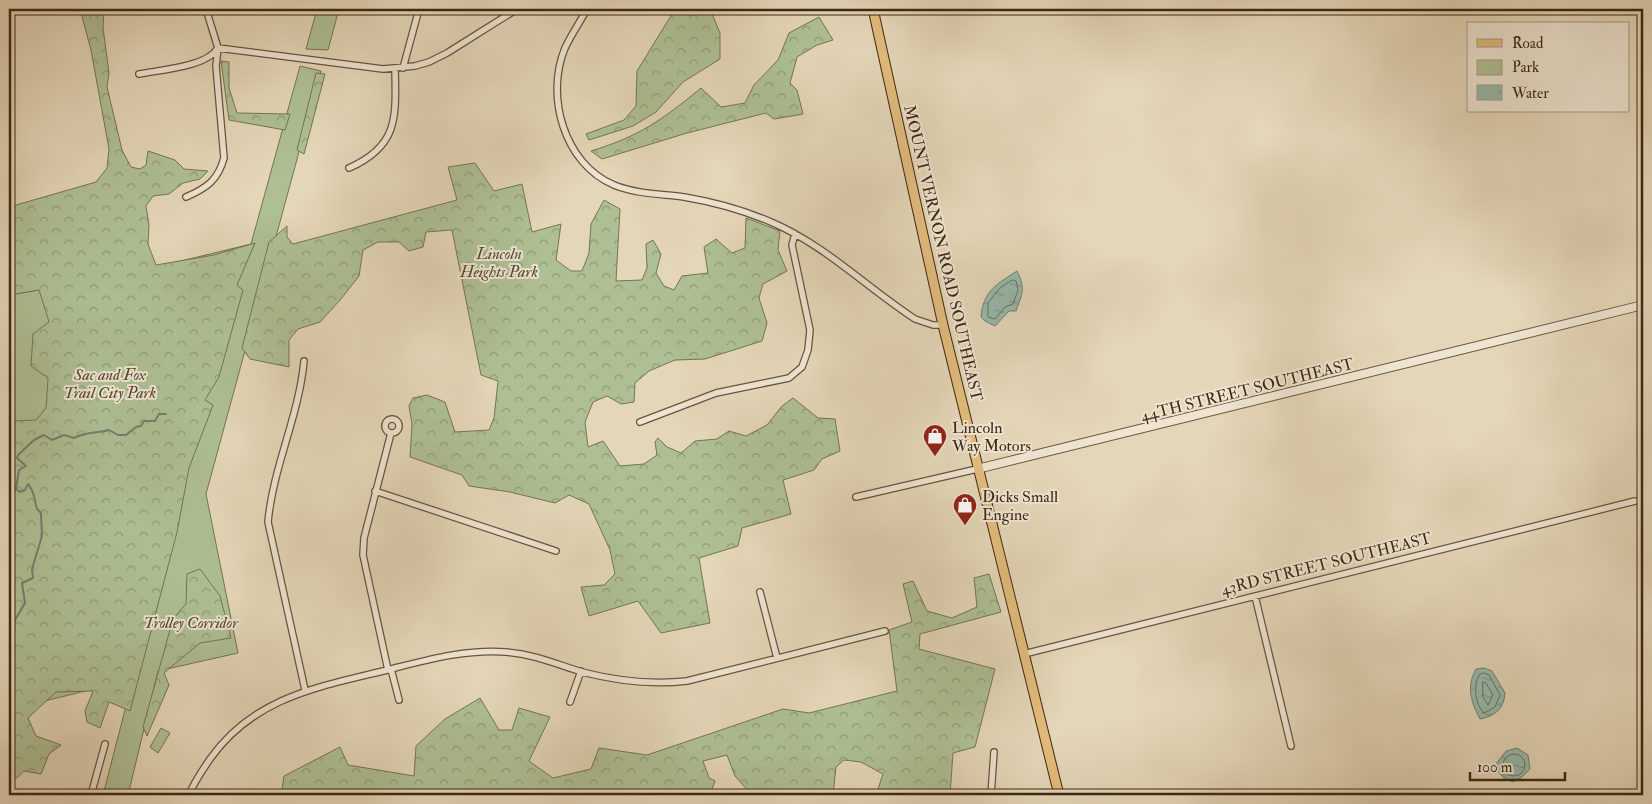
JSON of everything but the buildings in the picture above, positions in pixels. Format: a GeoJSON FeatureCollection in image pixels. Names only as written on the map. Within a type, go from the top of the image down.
{"type":"FeatureCollection","features":[{"type":"Feature","properties":{"kind":"main road","name":"MOUNT VERNON ROAD SOUTHEAST"},"geometry":{"type":"LineString","coordinates":[[874,9],[943,325],[1059,795]]}},
{"type":"Feature","properties":{"kind":"street"},"geometry":{"type":"LineString","coordinates":[[186,198],[214,182],[221,170],[224,158],[216,66],[218,48],[206,9]]}},
{"type":"Feature","properties":{"kind":"street"},"geometry":{"type":"LineString","coordinates":[[403,68],[419,9]]}},
{"type":"Feature","properties":{"kind":"street"},"geometry":{"type":"LineString","coordinates":[[218,48],[364,67],[403,68],[429,62],[447,53],[517,9]]}},
{"type":"Feature","properties":{"kind":"street"},"geometry":{"type":"LineString","coordinates":[[587,9],[565,49],[557,90],[559,110],[573,148],[598,175],[623,188],[731,207],[772,222],[814,243],[923,323],[943,325]]}},
{"type":"Feature","properties":{"kind":"street"},"geometry":{"type":"LineString","coordinates":[[139,74],[198,63],[213,56],[218,48]]}},
{"type":"Feature","properties":{"kind":"street"},"geometry":{"type":"LineString","coordinates":[[349,168],[368,160],[384,145],[392,128],[396,106],[395,68]]}},
{"type":"Feature","properties":{"kind":"street"},"geometry":{"type":"LineString","coordinates":[[640,422],[716,393],[788,378],[802,367],[808,350],[810,330],[792,245],[795,234]]}},
{"type":"Feature","properties":{"kind":"street","name":"44TH STREET SOUTHEAST"},"geometry":{"type":"LineString","coordinates":[[856,496],[977,469],[1643,305]]}},
{"type":"Feature","properties":{"kind":"street"},"geometry":{"type":"LineString","coordinates":[[304,361],[302,382],[272,495],[268,522],[305,690]]}},
{"type":"Feature","properties":{"kind":"street"},"geometry":{"type":"LineString","coordinates":[[391,433],[364,538],[363,555],[364,570],[399,700]]}},
{"type":"Feature","properties":{"kind":"street"},"geometry":{"type":"LineString","coordinates":[[375,491],[556,551]]}},
{"type":"Feature","properties":{"kind":"street","name":"43RD STREET SOUTHEAST"},"geometry":{"type":"LineString","coordinates":[[1024,654],[1635,501]]}},
{"type":"Feature","properties":{"kind":"street"},"geometry":{"type":"LineString","coordinates":[[760,592],[777,658]]}},
{"type":"Feature","properties":{"kind":"street"},"geometry":{"type":"LineString","coordinates":[[1255,596],[1291,746]]}},
{"type":"Feature","properties":{"kind":"street"},"geometry":{"type":"LineString","coordinates":[[189,795],[206,765],[230,735],[264,708],[305,690],[450,654],[487,650],[529,654],[581,671],[617,680],[663,684],[687,681],[885,631]]}},
{"type":"Feature","properties":{"kind":"street"},"geometry":{"type":"LineString","coordinates":[[570,702],[581,671]]}},
{"type":"Feature","properties":{"kind":"street"},"geometry":{"type":"LineString","coordinates":[[92,795],[105,744]]}},
{"type":"Feature","properties":{"kind":"street"},"geometry":{"type":"LineString","coordinates":[[991,795],[994,752]]}},
{"type":"Feature","properties":{"kind":"green space","name":"Sac and Fox Trail City Park"},"geometry":{"type":"Polygon","coordinates":[[[80,9],[104,10],[103,28],[109,73],[107,87],[122,150],[131,167],[140,169],[146,165],[148,151],[175,160],[184,169],[208,171],[200,179],[183,183],[169,194],[153,196],[146,206],[149,225],[148,244],[156,265],[214,255],[255,243],[237,285],[243,290],[219,377],[205,400],[213,405],[189,468],[177,532],[130,711],[109,702],[100,728],[87,722],[85,711],[93,691],[56,692],[28,718],[36,736],[61,745],[49,754],[41,774],[24,771],[17,778],[9,773],[9,417],[14,421],[36,420],[46,408],[48,378],[31,366],[33,334],[49,322],[39,290],[9,295],[9,207],[96,182],[107,168],[109,149],[91,50],[80,9]]]}},
{"type":"Feature","properties":{"kind":"green space"},"geometry":{"type":"Polygon","coordinates":[[[317,9],[339,9],[328,50],[306,49],[317,9]]]}},
{"type":"Feature","properties":{"kind":"green space"},"geometry":{"type":"Polygon","coordinates":[[[671,9],[710,9],[720,33],[720,59],[683,82],[656,112],[633,126],[589,140],[586,134],[624,120],[636,106],[637,71],[672,14],[671,9]]]}},
{"type":"Feature","properties":{"kind":"green space"},"geometry":{"type":"Polygon","coordinates":[[[819,17],[833,40],[817,45],[797,57],[790,83],[797,90],[803,114],[774,119],[766,113],[687,133],[602,159],[591,151],[650,126],[701,88],[721,107],[745,103],[754,85],[778,60],[789,33],[819,17]]]}},
{"type":"Feature","properties":{"kind":"green space"},"geometry":{"type":"Polygon","coordinates":[[[221,61],[229,62],[229,88],[237,113],[290,114],[285,130],[229,120],[221,61]]]}},
{"type":"Feature","properties":{"kind":"green space","name":"Sac and Fox Trail City Park"},"geometry":{"type":"Polygon","coordinates":[[[300,66],[321,71],[206,494],[238,653],[158,671],[128,795],[103,795],[133,679],[9,710],[9,295],[39,290],[41,295],[251,244],[300,66]]]}},
{"type":"Feature","properties":{"kind":"green space"},"geometry":{"type":"Polygon","coordinates":[[[316,73],[325,74],[304,154],[297,150],[316,73]]]}},
{"type":"Feature","properties":{"kind":"green space","name":"Lincoln Heights Park"},"geometry":{"type":"Polygon","coordinates":[[[475,163],[494,191],[522,184],[532,232],[561,224],[556,260],[571,271],[582,271],[589,253],[591,224],[604,200],[620,209],[616,281],[642,280],[647,268],[646,244],[653,240],[661,254],[656,273],[664,286],[674,290],[682,276],[708,273],[704,247],[716,239],[732,253],[745,248],[746,218],[780,231],[778,250],[787,271],[763,284],[759,298],[767,323],[762,341],[705,359],[675,360],[649,371],[635,383],[634,402],[621,404],[607,396],[593,402],[585,422],[588,447],[603,441],[620,466],[644,464],[657,455],[655,442],[658,438],[667,447],[681,453],[695,441],[717,439],[729,431],[746,436],[767,425],[782,406],[793,398],[818,418],[835,419],[840,451],[822,459],[814,470],[783,480],[791,514],[742,528],[738,546],[699,558],[710,623],[661,633],[638,601],[589,616],[581,587],[604,585],[615,574],[610,550],[589,504],[569,495],[555,503],[510,492],[469,486],[462,475],[410,457],[412,424],[409,406],[413,398],[427,395],[445,402],[455,432],[489,430],[494,418],[498,381],[481,375],[452,230],[426,232],[423,247],[409,251],[399,242],[378,242],[363,250],[359,276],[341,299],[320,322],[298,329],[289,340],[289,367],[250,359],[242,348],[269,242],[287,226],[287,237],[293,244],[457,200],[448,167],[475,163]]]}},
{"type":"Feature","properties":{"kind":"green space","name":"Trolley Corridor"},"geometry":{"type":"Polygon","coordinates":[[[200,569],[220,596],[231,638],[200,643],[164,673],[169,685],[147,736],[143,727],[173,619],[186,604],[187,574],[200,569]]]}},
{"type":"Feature","properties":{"kind":"green space"},"geometry":{"type":"Polygon","coordinates":[[[989,574],[1001,612],[920,634],[919,649],[995,669],[975,747],[953,753],[950,795],[876,795],[883,774],[861,762],[844,760],[836,767],[833,795],[752,795],[735,776],[727,755],[703,761],[709,778],[715,781],[710,795],[675,795],[674,792],[662,795],[281,795],[284,776],[340,747],[348,765],[414,776],[416,746],[445,719],[480,698],[499,730],[512,730],[519,708],[550,717],[529,761],[553,778],[591,769],[599,748],[647,755],[783,709],[809,713],[897,691],[889,630],[912,622],[903,584],[913,581],[927,611],[952,618],[977,607],[974,578],[989,574]]]}},
{"type":"Feature","properties":{"kind":"green space"},"geometry":{"type":"Polygon","coordinates":[[[161,728],[170,733],[158,753],[150,747],[161,728]]]}},
{"type":"Feature","properties":{"kind":"water"},"geometry":{"type":"Polygon","coordinates":[[[1017,271],[1022,291],[1016,311],[1009,311],[995,326],[985,321],[981,317],[982,308],[988,294],[997,284],[1017,271]]]}},
{"type":"Feature","properties":{"kind":"water"},"geometry":{"type":"Polygon","coordinates":[[[1484,668],[1492,671],[1505,693],[1503,703],[1498,711],[1480,719],[1474,707],[1470,688],[1476,669],[1484,668]]]}},
{"type":"Feature","properties":{"kind":"water"},"geometry":{"type":"Polygon","coordinates":[[[1517,748],[1528,755],[1530,769],[1513,782],[1499,773],[1496,764],[1506,751],[1517,748]]]}},
{"type":"Feature","properties":{"kind":"waterway"},"geometry":{"type":"LineString","coordinates":[[9,496],[16,489],[19,470],[26,466],[17,458],[18,455],[34,440],[44,435],[52,440],[64,435],[74,438],[109,430],[118,435],[126,435],[136,427],[141,426],[144,421],[155,421],[159,414],[166,414]]}},
{"type":"Feature","properties":{"kind":"waterway"},"geometry":{"type":"LineString","coordinates":[[9,636],[12,625],[25,603],[22,583],[33,578],[32,569],[42,536],[41,513],[37,509],[32,490],[28,484],[25,490],[20,492],[16,489]]}},
{"type":"Feature","properties":{"kind":"place","name":"Lincoln Way Motors"},"geometry":{"type":"Point","coordinates":[935,457]}},
{"type":"Feature","properties":{"kind":"place","name":"Dicks Small Engine"},"geometry":{"type":"Point","coordinates":[965,526]}}]}
